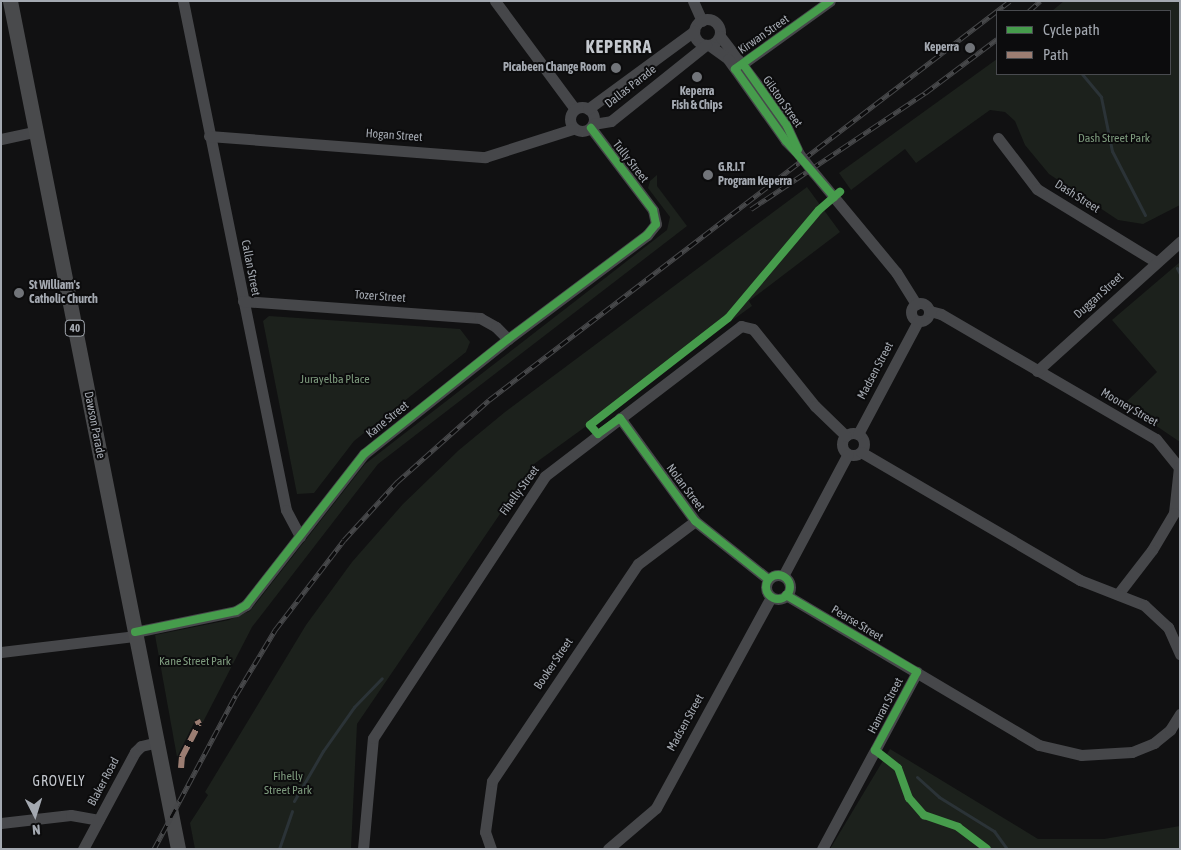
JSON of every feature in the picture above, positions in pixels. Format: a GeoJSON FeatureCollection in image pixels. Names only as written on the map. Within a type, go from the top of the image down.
{"type":"FeatureCollection","features":[{"type":"Feature","properties":{"kind":"main road","name":"Dawson Parade"},"geometry":{"type":"LineString","coordinates":[[10,1],[159,742],[178,849]]}},
{"type":"Feature","properties":{"kind":"street","name":"Callan Street"},"geometry":{"type":"LineString","coordinates":[[183,1],[286,510],[300,536]]}},
{"type":"Feature","properties":{"kind":"street"},"geometry":{"type":"LineString","coordinates":[[495,1],[575,109]]}},
{"type":"Feature","properties":{"kind":"street"},"geometry":{"type":"LineString","coordinates":[[693,1],[702,21]]}},
{"type":"Feature","properties":{"kind":"street","name":"Kirwan Street"},"geometry":{"type":"LineString","coordinates":[[739,66],[830,1]]}},
{"type":"Feature","properties":{"kind":"street"},"geometry":{"type":"LineString","coordinates":[[710,20],[717,24],[720,36],[708,45],[696,39],[694,31],[702,21],[710,20]]}},
{"type":"Feature","properties":{"kind":"street","name":"Dallas Parade"},"geometry":{"type":"LineString","coordinates":[[588,108],[694,31]]}},
{"type":"Feature","properties":{"kind":"street","name":"Gilston Street"},"geometry":{"type":"LineString","coordinates":[[720,36],[739,66],[787,126],[799,154],[896,272],[916,304]]}},
{"type":"Feature","properties":{"kind":"street","name":"Gilston Street"},"geometry":{"type":"LineString","coordinates":[[708,45],[739,66]]}},
{"type":"Feature","properties":{"kind":"street","name":"Dallas Parade"},"geometry":{"type":"LineString","coordinates":[[592,126],[611,121],[708,45]]}},
{"type":"Feature","properties":{"kind":"street"},"geometry":{"type":"LineString","coordinates":[[588,108],[594,117],[592,126],[584,132],[573,129],[569,118],[575,109],[588,108]]}},
{"type":"Feature","properties":{"kind":"street","name":"Tully Street"},"geometry":{"type":"LineString","coordinates":[[592,126],[653,210]]}},
{"type":"Feature","properties":{"kind":"street","name":"Hogan Street"},"geometry":{"type":"LineString","coordinates":[[209,136],[485,156],[573,129]]}},
{"type":"Feature","properties":{"kind":"street"},"geometry":{"type":"LineString","coordinates":[[1,139],[35,132]]}},
{"type":"Feature","properties":{"kind":"street","name":"Dash Street"},"geometry":{"type":"LineString","coordinates":[[998,138],[1037,189],[1156,262]]}},
{"type":"Feature","properties":{"kind":"street","name":"Kane Street"},"geometry":{"type":"LineString","coordinates":[[1,652],[136,634],[236,611],[246,605],[364,454],[508,339],[648,235],[656,224],[653,210]]}},
{"type":"Feature","properties":{"kind":"street","name":"Duggan Street"},"geometry":{"type":"LineString","coordinates":[[1037,370],[1180,242]]}},
{"type":"Feature","properties":{"kind":"street","name":"Tozer Street"},"geometry":{"type":"LineString","coordinates":[[243,301],[480,318],[496,327],[508,339]]}},
{"type":"Feature","properties":{"kind":"street"},"geometry":{"type":"LineString","coordinates":[[916,304],[925,304],[930,311],[928,319],[918,321],[911,313],[916,304]]}},
{"type":"Feature","properties":{"kind":"street","name":"Mooney Street"},"geometry":{"type":"LineString","coordinates":[[930,311],[941,314],[1156,439],[1179,467],[1174,513],[1152,550],[1118,594]]}},
{"type":"Feature","properties":{"kind":"street","name":"Madsen Street"},"geometry":{"type":"LineString","coordinates":[[858,434],[918,321]]}},
{"type":"Feature","properties":{"kind":"street","name":"Fihelly Street"},"geometry":{"type":"LineString","coordinates":[[363,849],[373,738],[540,482],[620,418],[741,326],[753,329],[815,406],[846,436]]}},
{"type":"Feature","properties":{"kind":"street","name":"Nolan Street"},"geometry":{"type":"LineString","coordinates":[[620,418],[695,521],[768,579]]}},
{"type":"Feature","properties":{"kind":"street"},"geometry":{"type":"LineString","coordinates":[[848,454],[842,444],[846,436],[858,434],[864,442],[861,452]]}},
{"type":"Feature","properties":{"kind":"street"},"geometry":{"type":"LineString","coordinates":[[848,454],[861,452],[1080,580],[1144,605],[1168,627],[1180,654]]}},
{"type":"Feature","properties":{"kind":"street"},"geometry":{"type":"LineString","coordinates":[[783,576],[848,454]]}},
{"type":"Feature","properties":{"kind":"street","name":"Booker Street"},"geometry":{"type":"LineString","coordinates":[[491,849],[486,832],[492,781],[638,564],[695,521]]}},
{"type":"Feature","properties":{"kind":"street"},"geometry":{"type":"LineString","coordinates":[[783,576],[790,585],[786,595],[782,598],[772,597],[766,590],[768,579],[783,576]]}},
{"type":"Feature","properties":{"kind":"street","name":"Pearse Street"},"geometry":{"type":"LineString","coordinates":[[786,595],[1039,745],[1082,754],[1132,752],[1154,743],[1170,730],[1180,714]]}},
{"type":"Feature","properties":{"kind":"street","name":"Madsen Street"},"geometry":{"type":"LineString","coordinates":[[608,849],[656,808],[772,597]]}},
{"type":"Feature","properties":{"kind":"street","name":"Hanran Street"},"geometry":{"type":"LineString","coordinates":[[822,849],[917,672]]}},
{"type":"Feature","properties":{"kind":"street","name":"Blaker Road"},"geometry":{"type":"LineString","coordinates":[[84,849],[135,752],[141,746],[159,742]]}},
{"type":"Feature","properties":{"kind":"street"},"geometry":{"type":"LineString","coordinates":[[1,823],[71,815],[99,820]]}},
{"type":"Feature","properties":{"kind":"green space","name":"Dash Street Park"},"geometry":{"type":"Polygon","coordinates":[[[1064,1],[1180,1],[1180,205],[1143,224],[1118,220],[1049,174],[1025,145],[1015,121],[1005,112],[990,110],[916,163],[905,149],[851,190],[839,173],[996,60],[996,75],[1171,75],[1171,10],[1053,10],[1064,1]]]}},
{"type":"Feature","properties":{"kind":"green space","name":"Kane Street Park"},"geometry":{"type":"Polygon","coordinates":[[[657,175],[657,186],[687,226],[378,464],[252,627],[203,722],[196,719],[177,757],[155,635],[229,620],[250,611],[365,464],[667,230],[670,217],[648,188],[650,181],[657,175]]]}},
{"type":"Feature","properties":{"kind":"green space","name":"Fihelly Street Park"},"geometry":{"type":"Polygon","coordinates":[[[807,187],[840,232],[749,301],[752,306],[534,464],[357,724],[351,849],[195,849],[190,823],[208,795],[205,792],[306,625],[352,562],[403,504],[459,450],[505,412],[807,187]]]}},
{"type":"Feature","properties":{"kind":"green space"},"geometry":{"type":"Polygon","coordinates":[[[1180,262],[1180,442],[1124,404],[1157,372],[1112,320],[1180,262]]]}},
{"type":"Feature","properties":{"kind":"green space","name":"Jurayelba Place"},"geometry":{"type":"Polygon","coordinates":[[[269,316],[460,329],[470,342],[466,352],[354,441],[314,493],[297,494],[263,321],[269,316]]]}},
{"type":"Feature","properties":{"kind":"green space"},"geometry":{"type":"Polygon","coordinates":[[[890,749],[1038,839],[1104,839],[1180,826],[1180,849],[830,849],[890,749]]]}},
{"type":"Feature","properties":{"kind":"waterway"},"geometry":{"type":"LineString","coordinates":[[1083,75],[1101,97],[1112,151],[1145,215]]}},
{"type":"Feature","properties":{"kind":"waterway"},"geometry":{"type":"LineString","coordinates":[[1177,268],[1180,274]]}},
{"type":"Feature","properties":{"kind":"waterway"},"geometry":{"type":"LineString","coordinates":[[294,801],[323,751],[354,707],[382,678]]}},
{"type":"Feature","properties":{"kind":"waterway"},"geometry":{"type":"LineString","coordinates":[[917,777],[939,797],[994,831],[1007,849]]}},
{"type":"Feature","properties":{"kind":"waterway"},"geometry":{"type":"LineString","coordinates":[[279,849],[292,811]]}},
{"type":"Feature","properties":{"kind":"railway"},"geometry":{"type":"LineString","coordinates":[[998,10],[1010,1]]}},
{"type":"Feature","properties":{"kind":"railway"},"geometry":{"type":"LineString","coordinates":[[1030,10],[1040,1]]}},
{"type":"Feature","properties":{"kind":"railway"},"geometry":{"type":"LineString","coordinates":[[154,849],[236,695],[275,630],[344,540],[397,482],[489,400],[996,12]]}},
{"type":"Feature","properties":{"kind":"railway"},"geometry":{"type":"LineString","coordinates":[[751,209],[925,93],[996,40]]}},
{"type":"Feature","properties":{"kind":"marked path"},"geometry":{"type":"LineString","coordinates":[[181,768],[182,757],[199,724],[197,720]]}},
{"type":"Feature","properties":{"kind":"cycle path"},"geometry":{"type":"LineString","coordinates":[[830,1],[735,69],[786,141],[834,197]]}},
{"type":"Feature","properties":{"kind":"cycle path"},"geometry":{"type":"LineString","coordinates":[[743,64],[787,126],[798,150]]}},
{"type":"Feature","properties":{"kind":"cycle path"},"geometry":{"type":"LineString","coordinates":[[135,632],[236,611],[246,605],[364,454],[508,339],[647,235],[656,224],[653,210],[591,128]]}},
{"type":"Feature","properties":{"kind":"cycle path"},"geometry":{"type":"LineString","coordinates":[[768,579],[695,521],[620,418],[598,434],[590,425],[728,318],[819,210],[840,192]]}},
{"type":"Feature","properties":{"kind":"cycle path"},"geometry":{"type":"LineString","coordinates":[[778,575],[787,578],[790,587],[787,596],[778,599],[769,596],[766,587],[769,578],[778,575]]}},
{"type":"Feature","properties":{"kind":"cycle path"},"geometry":{"type":"LineString","coordinates":[[786,595],[917,672],[875,750],[898,768],[909,798],[924,815],[958,827],[987,849]]}},
{"type":"Feature","properties":{"kind":"place","name":"Keperra"},"geometry":{"type":"Point","coordinates":[970,48]}},
{"type":"Feature","properties":{"kind":"place","name":"Picabeen Change Room"},"geometry":{"type":"Point","coordinates":[616,68]}},
{"type":"Feature","properties":{"kind":"place","name":"Keperra Fish & Chips"},"geometry":{"type":"Point","coordinates":[697,77]}},
{"type":"Feature","properties":{"kind":"place","name":"G.R.I.T Program Keperra"},"geometry":{"type":"Point","coordinates":[708,175]}},
{"type":"Feature","properties":{"kind":"place","name":"St William's Catholic Church"},"geometry":{"type":"Point","coordinates":[19,293]}},
{"type":"Feature","properties":{"kind":"district","name":"KEPERRA"},"geometry":{"type":"Point","coordinates":[619,47]}},
{"type":"Feature","properties":{"kind":"district","name":"GROVELY"},"geometry":{"type":"Point","coordinates":[59,781]}}]}
